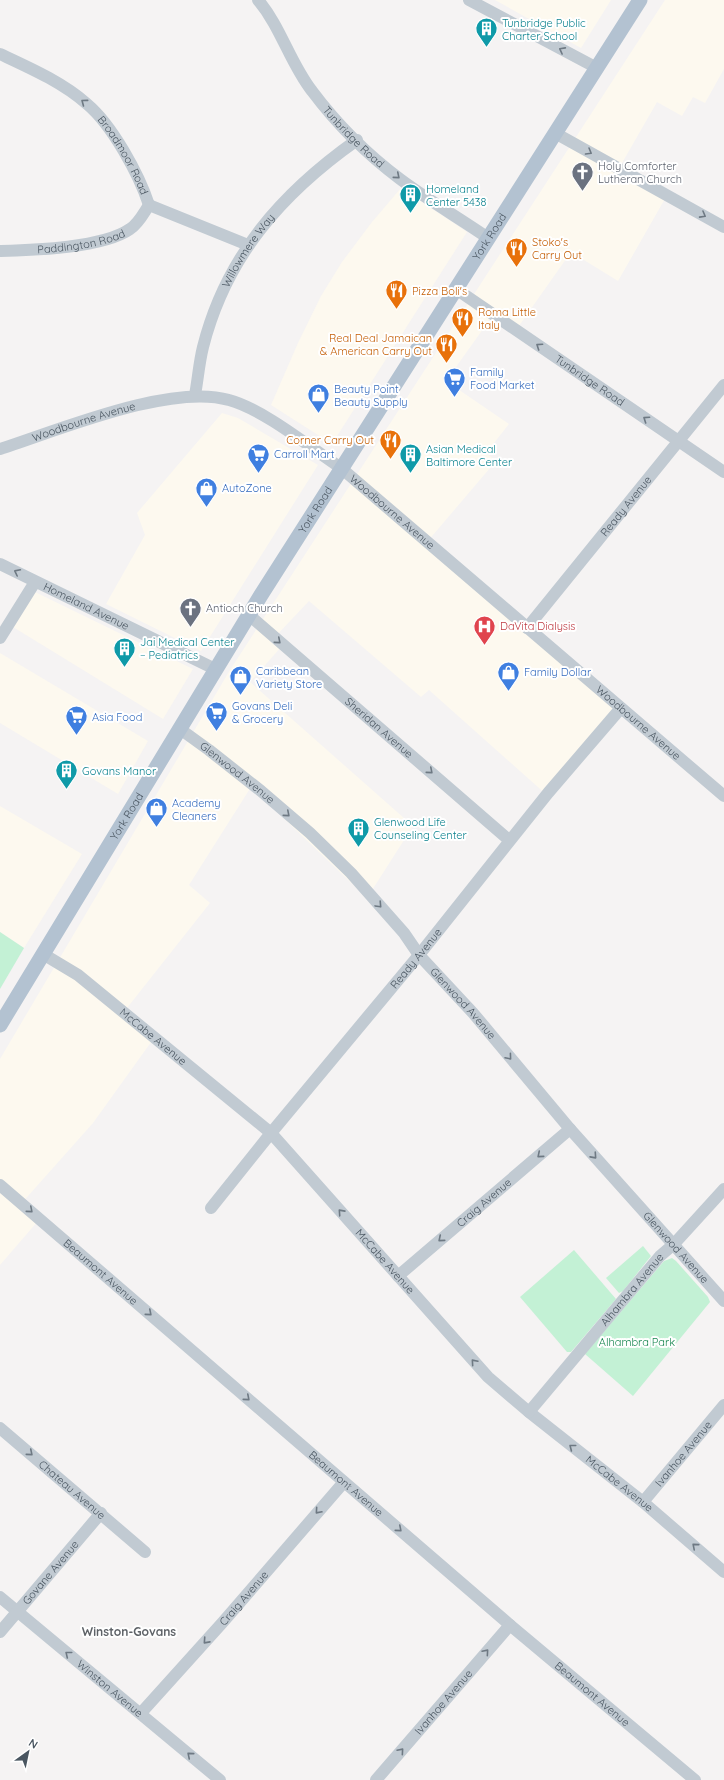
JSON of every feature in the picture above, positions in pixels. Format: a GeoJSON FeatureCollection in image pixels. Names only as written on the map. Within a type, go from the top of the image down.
{"type":"FeatureCollection","features":[{"type":"Feature","properties":{"kind":"main road","name":"York Road"},"geometry":{"type":"LineString","coordinates":[[0,1025],[215,669],[341,468],[640,0]]}},
{"type":"Feature","properties":{"kind":"street","name":"Tunbridge Road"},"geometry":{"type":"LineString","coordinates":[[258,0],[268,12],[290,56],[312,91],[357,140],[399,178],[488,238]]}},
{"type":"Feature","properties":{"kind":"street"},"geometry":{"type":"LineString","coordinates":[[268,12],[270,0]]}},
{"type":"Feature","properties":{"kind":"street"},"geometry":{"type":"LineString","coordinates":[[469,0],[596,68]]}},
{"type":"Feature","properties":{"kind":"street","name":"Broadmoor Road"},"geometry":{"type":"LineString","coordinates":[[0,54],[35,70],[87,104],[100,118],[126,156],[144,190],[149,205],[248,245]]}},
{"type":"Feature","properties":{"kind":"street"},"geometry":{"type":"LineString","coordinates":[[555,132],[723,225]]}},
{"type":"Feature","properties":{"kind":"street","name":"Willowmere Way"},"geometry":{"type":"LineString","coordinates":[[195,395],[203,347],[213,316],[228,282],[248,245],[279,206],[303,181],[357,140]]}},
{"type":"Feature","properties":{"kind":"street","name":"Paddington Road"},"geometry":{"type":"LineString","coordinates":[[0,251],[62,247],[117,235],[138,224],[149,205]]}},
{"type":"Feature","properties":{"kind":"street","name":"Tunbridge Road"},"geometry":{"type":"LineString","coordinates":[[456,289],[724,472]]}},
{"type":"Feature","properties":{"kind":"street","name":"Ready Avenue"},"geometry":{"type":"LineString","coordinates":[[527,628],[724,385]]}},
{"type":"Feature","properties":{"kind":"street","name":"Woodbourne Avenue"},"geometry":{"type":"LineString","coordinates":[[0,449],[92,418],[158,401],[195,395],[231,400],[254,411],[341,468],[724,796]]}},
{"type":"Feature","properties":{"kind":"street","name":"Homeland Avenue"},"geometry":{"type":"LineString","coordinates":[[0,564],[215,669]]}},
{"type":"Feature","properties":{"kind":"street"},"geometry":{"type":"LineString","coordinates":[[0,638],[35,582]]}},
{"type":"Feature","properties":{"kind":"street","name":"Sheridan Avenue"},"geometry":{"type":"LineString","coordinates":[[249,615],[509,840]]}},
{"type":"Feature","properties":{"kind":"street","name":"Ready Avenue"},"geometry":{"type":"LineString","coordinates":[[211,1208],[271,1133],[419,955],[509,840],[621,708]]}},
{"type":"Feature","properties":{"kind":"street","name":"Glenwood Avenue"},"geometry":{"type":"LineString","coordinates":[[180,729],[233,768],[310,833],[351,873],[399,928],[419,955],[473,1013],[570,1129],[724,1301]]}},
{"type":"Feature","properties":{"kind":"street","name":"McCabe Avenue"},"geometry":{"type":"LineString","coordinates":[[43,954],[78,975],[271,1133],[488,1377],[529,1412],[643,1502],[724,1572]]}},
{"type":"Feature","properties":{"kind":"street","name":"Craig Avenue"},"geometry":{"type":"LineString","coordinates":[[398,1276],[570,1129]]}},
{"type":"Feature","properties":{"kind":"street","name":"Beaumont Avenue"},"geometry":{"type":"LineString","coordinates":[[0,1185],[510,1625],[695,1780]]}},
{"type":"Feature","properties":{"kind":"street","name":"Alhambra Avenue"},"geometry":{"type":"LineString","coordinates":[[529,1412],[660,1256],[674,1244],[724,1190]]}},
{"type":"Feature","properties":{"kind":"street","name":"Ivanhoe Avenue"},"geometry":{"type":"LineString","coordinates":[[643,1502],[724,1405]]}},
{"type":"Feature","properties":{"kind":"street","name":"Chateau Avenue"},"geometry":{"type":"LineString","coordinates":[[0,1428],[145,1552]]}},
{"type":"Feature","properties":{"kind":"street","name":"Craig Avenue"},"geometry":{"type":"LineString","coordinates":[[141,1713],[344,1482]]}},
{"type":"Feature","properties":{"kind":"street","name":"Govane Avenue"},"geometry":{"type":"LineString","coordinates":[[0,1632],[101,1513]]}},
{"type":"Feature","properties":{"kind":"street","name":"Winston Avenue"},"geometry":{"type":"LineString","coordinates":[[0,1597],[220,1780]]}},
{"type":"Feature","properties":{"kind":"street","name":"Ivanhoe Avenue"},"geometry":{"type":"LineString","coordinates":[[376,1780],[510,1625]]}},
{"type":"Feature","properties":{"kind":"shaded area"},"geometry":{"type":"Polygon","coordinates":[[[495,0],[611,0],[581,48],[495,0]]]}},
{"type":"Feature","properties":{"kind":"shaded area"},"geometry":{"type":"Polygon","coordinates":[[[665,0],[724,0],[724,69],[705,103],[693,97],[682,116],[657,102],[618,170],[666,197],[618,281],[571,252],[516,330],[493,315],[446,381],[509,424],[486,453],[496,461],[427,542],[618,709],[548,796],[429,690],[421,697],[309,601],[274,638],[282,646],[250,682],[413,826],[367,898],[251,787],[189,885],[210,903],[123,1013],[154,1038],[93,1123],[20,1205],[38,1221],[0,1265],[0,1059],[230,670],[665,0]]]}},
{"type":"Feature","properties":{"kind":"shaded area"},"geometry":{"type":"Polygon","coordinates":[[[401,188],[467,232],[332,444],[271,405],[298,343],[321,296],[342,262],[372,222],[401,188]]]}},
{"type":"Feature","properties":{"kind":"shaded area"},"geometry":{"type":"Polygon","coordinates":[[[222,413],[238,418],[318,465],[201,651],[106,604],[145,535],[137,513],[222,413]]]}},
{"type":"Feature","properties":{"kind":"shaded area"},"geometry":{"type":"Polygon","coordinates":[[[35,592],[193,669],[163,719],[13,627],[35,592]]]}},
{"type":"Feature","properties":{"kind":"shaded area"},"geometry":{"type":"Polygon","coordinates":[[[0,653],[148,741],[118,794],[0,723],[0,653]]]}},
{"type":"Feature","properties":{"kind":"shaded area"},"geometry":{"type":"Polygon","coordinates":[[[0,806],[82,854],[24,948],[0,932],[0,806]]]}},
{"type":"Feature","properties":{"kind":"green space"},"geometry":{"type":"Polygon","coordinates":[[[0,932],[24,948],[0,989],[0,932]]]}},
{"type":"Feature","properties":{"kind":"green space"},"geometry":{"type":"Polygon","coordinates":[[[643,1246],[651,1256],[623,1291],[619,1293],[606,1278],[643,1246]]]}},
{"type":"Feature","properties":{"kind":"green space","name":"Alhambra Park"},"geometry":{"type":"Polygon","coordinates":[[[574,1250],[616,1299],[571,1352],[567,1352],[520,1297],[574,1250]]]}},
{"type":"Feature","properties":{"kind":"green space","name":"Alhambra Park"},"geometry":{"type":"Polygon","coordinates":[[[672,1258],[708,1297],[710,1302],[633,1396],[585,1354],[664,1261],[672,1258]]]}},
{"type":"Feature","properties":{"kind":"place","name":"Tunbridge Public Charter School"},"geometry":{"type":"Point","coordinates":[486,48]}},
{"type":"Feature","properties":{"kind":"place","name":"Holy Comforter Lutheran Church"},"geometry":{"type":"Point","coordinates":[583,192]}},
{"type":"Feature","properties":{"kind":"place","name":"Homeland Center 5438"},"geometry":{"type":"Point","coordinates":[411,214]}},
{"type":"Feature","properties":{"kind":"place","name":"Stoko's Carry Out"},"geometry":{"type":"Point","coordinates":[517,268]}},
{"type":"Feature","properties":{"kind":"place","name":"Pizza Boli's"},"geometry":{"type":"Point","coordinates":[397,310]}},
{"type":"Feature","properties":{"kind":"place","name":"Roma Little Italy"},"geometry":{"type":"Point","coordinates":[462,338]}},
{"type":"Feature","properties":{"kind":"place","name":"Real Deal Jamaican & American Carry Out"},"geometry":{"type":"Point","coordinates":[447,364]}},
{"type":"Feature","properties":{"kind":"place","name":"Family Food Market"},"geometry":{"type":"Point","coordinates":[455,398]}},
{"type":"Feature","properties":{"kind":"place","name":"Beauty Point Beauty Supply"},"geometry":{"type":"Point","coordinates":[318,414]}},
{"type":"Feature","properties":{"kind":"place","name":"Corner Carry Out"},"geometry":{"type":"Point","coordinates":[390,460]}},
{"type":"Feature","properties":{"kind":"place","name":"Carroll Mart"},"geometry":{"type":"Point","coordinates":[258,474]}},
{"type":"Feature","properties":{"kind":"place","name":"Asian Medical Baltimore Center"},"geometry":{"type":"Point","coordinates":[411,474]}},
{"type":"Feature","properties":{"kind":"place","name":"AutoZone"},"geometry":{"type":"Point","coordinates":[206,508]}},
{"type":"Feature","properties":{"kind":"place","name":"Antioch Church"},"geometry":{"type":"Point","coordinates":[190,628]}},
{"type":"Feature","properties":{"kind":"place","name":"DaVita Dialysis"},"geometry":{"type":"Point","coordinates":[484,646]}},
{"type":"Feature","properties":{"kind":"place","name":"Jai Medical Center – Pediatrics"},"geometry":{"type":"Point","coordinates":[125,668]}},
{"type":"Feature","properties":{"kind":"place","name":"Family Dollar"},"geometry":{"type":"Point","coordinates":[508,692]}},
{"type":"Feature","properties":{"kind":"place","name":"Caribbean Variety Store"},"geometry":{"type":"Point","coordinates":[240,696]}},
{"type":"Feature","properties":{"kind":"place","name":"Govans Deli & Grocery"},"geometry":{"type":"Point","coordinates":[216,732]}},
{"type":"Feature","properties":{"kind":"place","name":"Asia Food"},"geometry":{"type":"Point","coordinates":[76,736]}},
{"type":"Feature","properties":{"kind":"place","name":"Govans Manor"},"geometry":{"type":"Point","coordinates":[66,790]}},
{"type":"Feature","properties":{"kind":"place","name":"Academy Cleaners"},"geometry":{"type":"Point","coordinates":[157,828]}},
{"type":"Feature","properties":{"kind":"place","name":"Glenwood Life Counseling Center"},"geometry":{"type":"Point","coordinates":[359,848]}},
{"type":"Feature","properties":{"kind":"district","name":"Winston-Govans"},"geometry":{"type":"Point","coordinates":[129,1632]}}]}
